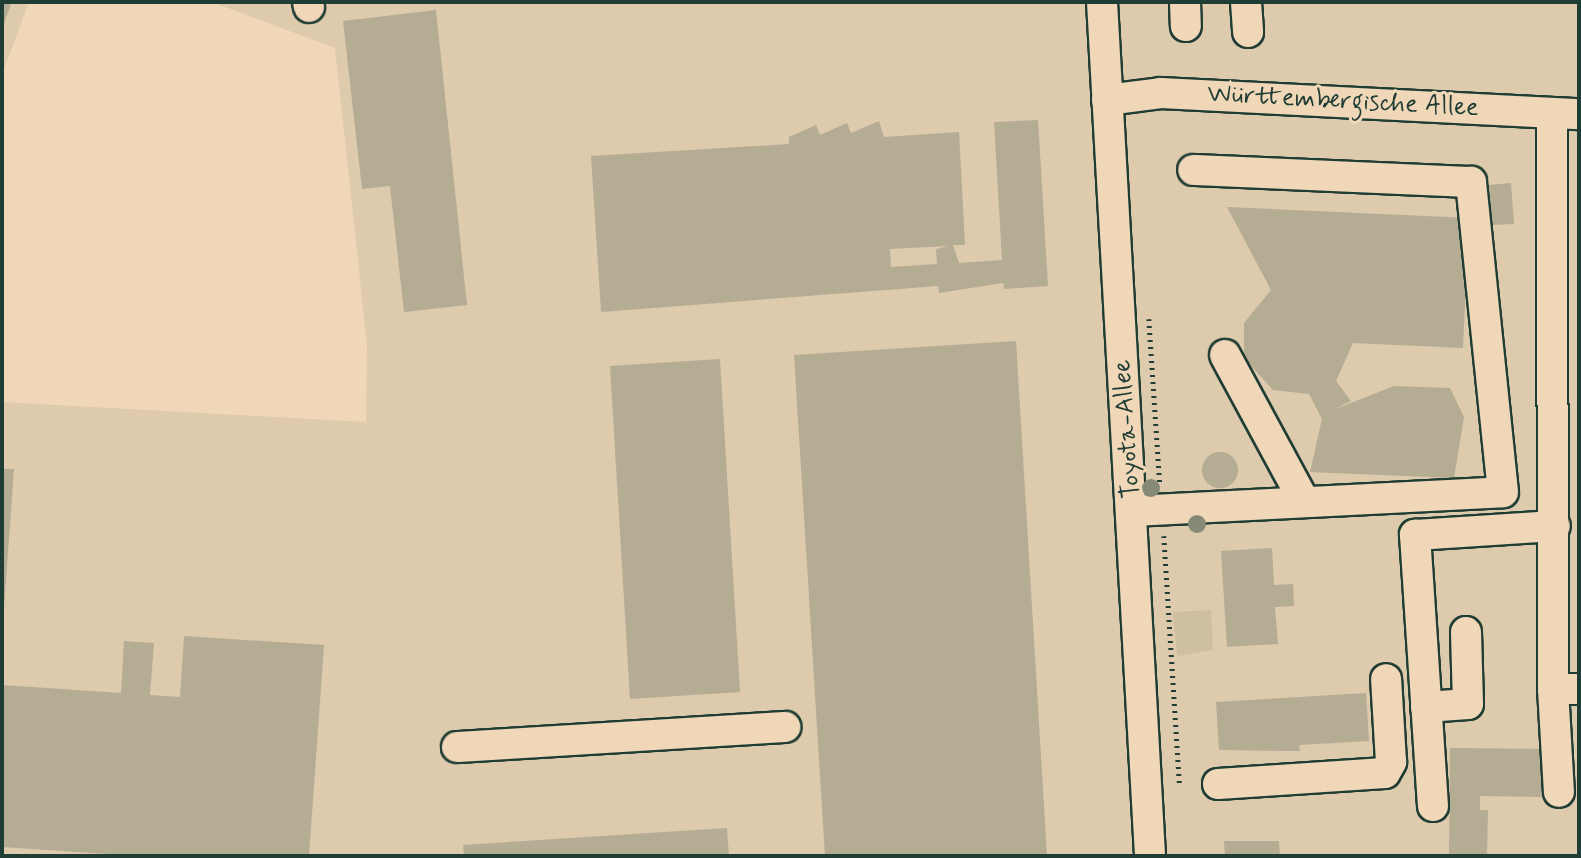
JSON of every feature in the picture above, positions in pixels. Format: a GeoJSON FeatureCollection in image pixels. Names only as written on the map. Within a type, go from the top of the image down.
{"type":"FeatureCollection","features":[{"type":"Feature","properties":{"kind":"street","name":"Toyota-Allee"},"geometry":{"type":"LineString","coordinates":[[1101,2],[1107,100],[1147,510],[1150,856]]}},
{"type":"Feature","properties":{"kind":"street"},"geometry":{"type":"LineString","coordinates":[[1246,2],[1248,32]]}},
{"type":"Feature","properties":{"kind":"street","name":"Württembergische Allee"},"geometry":{"type":"LineString","coordinates":[[1107,100],[1181,94],[1566,114]]}},
{"type":"Feature","properties":{"kind":"street"},"geometry":{"type":"LineString","coordinates":[[1559,792],[1566,689],[1555,526],[1566,114]]}},
{"type":"Feature","properties":{"kind":"street"},"geometry":{"type":"LineString","coordinates":[[1147,510],[1503,492],[1471,181],[1193,170]]}},
{"type":"Feature","properties":{"kind":"street"},"geometry":{"type":"LineString","coordinates":[[1225,355],[1304,501]]}},
{"type":"Feature","properties":{"kind":"street"},"geometry":{"type":"LineString","coordinates":[[1433,806],[1415,535],[1555,526]]}},
{"type":"Feature","properties":{"kind":"street"},"geometry":{"type":"LineString","coordinates":[[1426,706],[1468,704],[1466,632]]}},
{"type":"Feature","properties":{"kind":"street"},"geometry":{"type":"LineString","coordinates":[[1218,784],[1385,773],[1391,762],[1386,679]]}},
{"type":"Feature","properties":{"kind":"street"},"geometry":{"type":"LineString","coordinates":[[457,747],[785,726]]}},
{"type":"Feature","properties":{"kind":"path"},"geometry":{"type":"LineString","coordinates":[[1149,304],[1147,510],[1180,787]]}},
{"type":"Feature","properties":{"kind":"shaded area"},"geometry":{"type":"Polygon","coordinates":[[[2,2],[29,2],[2,75],[2,2]]]}},
{"type":"Feature","properties":{"kind":"shaded area"},"geometry":{"type":"Polygon","coordinates":[[[212,2],[1579,2],[1579,856],[2,856],[2,402],[366,422],[367,345],[335,48],[212,2]]]}},
{"type":"Feature","properties":{"kind":"shaded area"},"geometry":{"type":"Polygon","coordinates":[[[1211,610],[1213,650],[1177,656],[1173,612],[1211,610]]]}},
{"type":"Feature","properties":{"kind":"building"},"geometry":{"type":"Polygon","coordinates":[[[2,2],[12,2],[2,28],[2,2]]]}},
{"type":"Feature","properties":{"kind":"building"},"geometry":{"type":"Polygon","coordinates":[[[436,10],[467,305],[404,312],[390,186],[362,189],[343,21],[436,10]]]}},
{"type":"Feature","properties":{"kind":"building"},"geometry":{"type":"Polygon","coordinates":[[[1038,120],[1048,286],[1004,289],[1003,283],[939,293],[938,286],[601,312],[591,156],[789,144],[789,137],[816,125],[820,135],[847,123],[851,133],[879,121],[884,137],[959,132],[965,245],[953,245],[959,263],[1002,260],[994,122],[1038,120]],[[949,246],[890,249],[891,267],[937,264],[936,249],[949,246]]]}},
{"type":"Feature","properties":{"kind":"building"},"geometry":{"type":"Polygon","coordinates":[[[1511,183],[1514,224],[1491,225],[1489,185],[1511,183]]]}},
{"type":"Feature","properties":{"kind":"building"},"geometry":{"type":"Polygon","coordinates":[[[1227,207],[1469,218],[1463,348],[1353,343],[1336,381],[1351,401],[1333,410],[1394,386],[1450,388],[1464,417],[1454,478],[1310,472],[1322,419],[1309,394],[1273,390],[1244,358],[1244,323],[1271,290],[1227,207]]]}},
{"type":"Feature","properties":{"kind":"building"},"geometry":{"type":"Polygon","coordinates":[[[1016,341],[1047,856],[825,856],[794,355],[1016,341]]]}},
{"type":"Feature","properties":{"kind":"building"},"geometry":{"type":"Polygon","coordinates":[[[720,359],[740,692],[630,699],[610,366],[720,359]]]}},
{"type":"Feature","properties":{"kind":"building"},"geometry":{"type":"Polygon","coordinates":[[[1220,452],[1233,457],[1238,470],[1233,483],[1220,488],[1207,483],[1202,470],[1207,457],[1220,452]]]}},
{"type":"Feature","properties":{"kind":"building"},"geometry":{"type":"Polygon","coordinates":[[[2,469],[14,469],[4,608],[2,608],[2,469]]]}},
{"type":"Feature","properties":{"kind":"building"},"geometry":{"type":"Polygon","coordinates":[[[1272,548],[1274,585],[1293,584],[1294,606],[1275,607],[1278,644],[1227,647],[1221,551],[1272,548]]]}},
{"type":"Feature","properties":{"kind":"building"},"geometry":{"type":"Polygon","coordinates":[[[184,636],[324,645],[309,856],[137,856],[2,847],[2,685],[121,693],[124,641],[154,643],[150,695],[180,697],[184,636]]]}},
{"type":"Feature","properties":{"kind":"building"},"geometry":{"type":"Polygon","coordinates":[[[1366,693],[1369,741],[1299,745],[1300,751],[1219,750],[1216,702],[1366,693]]]}},
{"type":"Feature","properties":{"kind":"building"},"geometry":{"type":"Polygon","coordinates":[[[1450,748],[1542,749],[1542,797],[1480,796],[1480,810],[1488,810],[1487,856],[1449,856],[1450,748]]]}},
{"type":"Feature","properties":{"kind":"building"},"geometry":{"type":"Polygon","coordinates":[[[727,828],[729,856],[464,856],[463,845],[727,828]]]}},
{"type":"Feature","properties":{"kind":"building"},"geometry":{"type":"Polygon","coordinates":[[[1224,841],[1279,841],[1280,856],[1225,856],[1224,841]]]}}]}
